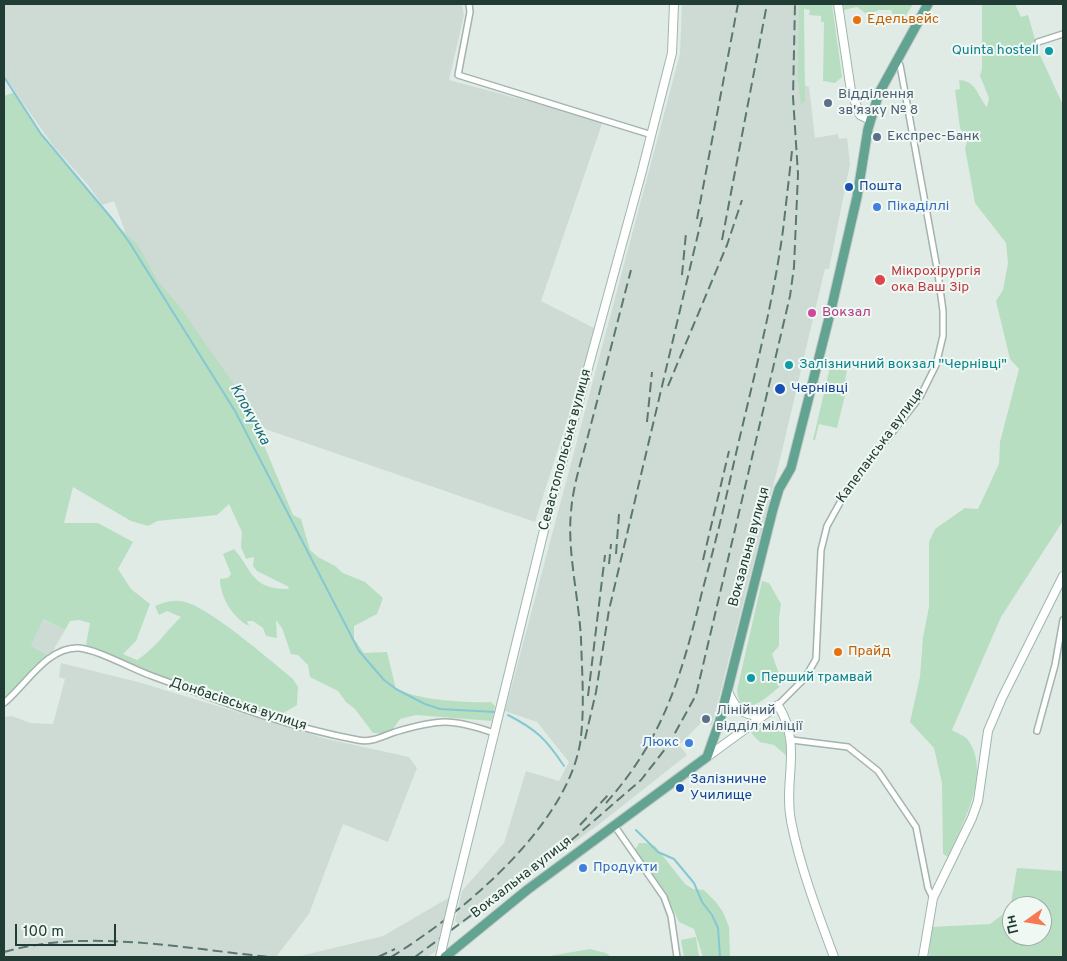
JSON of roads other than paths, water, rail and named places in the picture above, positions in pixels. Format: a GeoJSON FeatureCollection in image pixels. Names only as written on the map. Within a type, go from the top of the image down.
{"type":"FeatureCollection","features":[{"type":"Feature","properties":{"kind":"main road","name":"Вокзальна вулиця"},"geometry":{"type":"LineString","coordinates":[[443,953],[707,757],[721,712],[773,509],[779,489],[791,468],[857,197],[870,120],[879,93],[928,4]]}},
{"type":"Feature","properties":{"kind":"street"},"geometry":{"type":"LineString","coordinates":[[469,4],[470,12],[458,76],[652,135]]}},
{"type":"Feature","properties":{"kind":"street","name":"Севастопольська вулиця"},"geometry":{"type":"LineString","coordinates":[[440,957],[443,953],[454,897],[547,518],[652,135],[672,53],[674,4]]}},
{"type":"Feature","properties":{"kind":"street"},"geometry":{"type":"LineString","coordinates":[[838,4],[851,91],[860,115],[870,120]]}},
{"type":"Feature","properties":{"kind":"street"},"geometry":{"type":"LineString","coordinates":[[1038,42],[1063,34]]}},
{"type":"Feature","properties":{"kind":"street","name":"Капеланська вулиця"},"geometry":{"type":"LineString","coordinates":[[707,757],[778,705],[805,678],[816,659],[820,550],[827,526],[847,490],[920,397],[936,364],[943,336],[943,311],[937,264],[900,65],[895,62]]}},
{"type":"Feature","properties":{"kind":"street"},"geometry":{"type":"LineString","coordinates":[[923,957],[933,898],[972,818],[980,790],[988,731],[1002,698],[1063,576]]}},
{"type":"Feature","properties":{"kind":"street"},"geometry":{"type":"LineString","coordinates":[[1037,731],[1055,665],[1063,620]]}},
{"type":"Feature","properties":{"kind":"street","name":"Донбасівська вулиця"},"geometry":{"type":"LineString","coordinates":[[4,702],[52,656],[62,649],[78,648],[89,650],[126,667],[194,692],[296,726],[361,741],[444,721],[464,722],[494,733]]}},
{"type":"Feature","properties":{"kind":"street"},"geometry":{"type":"LineString","coordinates":[[727,689],[735,706],[747,715],[761,716]]}},
{"type":"Feature","properties":{"kind":"street"},"geometry":{"type":"LineString","coordinates":[[778,705],[787,720],[792,740],[790,819],[802,863],[834,957]]}},
{"type":"Feature","properties":{"kind":"street"},"geometry":{"type":"LineString","coordinates":[[721,712],[726,708],[735,706]]}},
{"type":"Feature","properties":{"kind":"street"},"geometry":{"type":"LineString","coordinates":[[792,740],[848,747],[878,771],[916,827],[928,888],[933,898]]}},
{"type":"Feature","properties":{"kind":"street"},"geometry":{"type":"LineString","coordinates":[[614,825],[664,897],[671,916],[677,957]]}},
{"type":"Feature","properties":{"kind":"waterway","name":"Клокучка"},"geometry":{"type":"LineString","coordinates":[[4,77],[41,134],[129,242],[235,411],[359,651],[384,680],[396,689],[425,704],[440,709],[495,712]]}},
{"type":"Feature","properties":{"kind":"waterway"},"geometry":{"type":"LineString","coordinates":[[508,715],[540,736],[564,766]]}},
{"type":"Feature","properties":{"kind":"waterway","name":"Клокучка"},"geometry":{"type":"LineString","coordinates":[[636,830],[658,852],[674,859],[694,883],[702,902],[712,915],[718,928],[720,957]]}},
{"type":"Feature","properties":{"kind":"railway"},"geometry":{"type":"LineString","coordinates":[[697,219],[738,4]]}},
{"type":"Feature","properties":{"kind":"railway"},"geometry":{"type":"LineString","coordinates":[[722,240],[767,4]]}},
{"type":"Feature","properties":{"kind":"railway"},"geometry":{"type":"LineString","coordinates":[[415,957],[567,844],[641,780],[669,744],[696,695],[790,296],[794,267],[798,174],[793,97],[795,4]]}},
{"type":"Feature","properties":{"kind":"railway"},"geometry":{"type":"LineString","coordinates":[[606,803],[626,779],[657,729],[678,678],[695,622],[767,321],[783,230],[792,151]]}},
{"type":"Feature","properties":{"kind":"railway"},"geometry":{"type":"LineString","coordinates":[[668,386],[727,245],[742,200]]}},
{"type":"Feature","properties":{"kind":"railway"},"geometry":{"type":"LineString","coordinates":[[585,739],[596,692],[609,610],[703,213]]}},
{"type":"Feature","properties":{"kind":"railway"},"geometry":{"type":"LineString","coordinates":[[682,275],[686,233]]}},
{"type":"Feature","properties":{"kind":"railway"},"geometry":{"type":"LineString","coordinates":[[391,957],[448,918],[506,866],[532,837],[554,807],[570,776],[580,744],[583,705],[580,624],[570,527],[572,502],[631,270]]}},
{"type":"Feature","properties":{"kind":"railway"},"geometry":{"type":"LineString","coordinates":[[647,422],[652,372]]}},
{"type":"Feature","properties":{"kind":"railway"},"geometry":{"type":"LineString","coordinates":[[703,560],[729,451]]}},
{"type":"Feature","properties":{"kind":"railway"},"geometry":{"type":"LineString","coordinates":[[616,554],[619,514]]}},
{"type":"Feature","properties":{"kind":"railway"},"geometry":{"type":"LineString","coordinates":[[609,564],[611,544]]}},
{"type":"Feature","properties":{"kind":"railway"},"geometry":{"type":"LineString","coordinates":[[588,696],[605,555]]}},
{"type":"Feature","properties":{"kind":"railway"},"geometry":{"type":"LineString","coordinates":[[580,825],[609,794]]}},
{"type":"Feature","properties":{"kind":"railway"},"geometry":{"type":"LineString","coordinates":[[4,952],[36,945],[103,941],[137,942],[271,957]]}},
{"type":"Feature","properties":{"kind":"railway"},"geometry":{"type":"LineString","coordinates":[[378,957],[395,949]]}},
{"type":"Feature","properties":{"kind":"place","name":"Едельвейс"},"geometry":{"type":"Point","coordinates":[857,20]}},
{"type":"Feature","properties":{"kind":"place","name":"Quinta hostell"},"geometry":{"type":"Point","coordinates":[1049,51]}},
{"type":"Feature","properties":{"kind":"place","name":"Відділення зв'язку № 8"},"geometry":{"type":"Point","coordinates":[828,103]}},
{"type":"Feature","properties":{"kind":"place","name":"Eкспрес-Банк"},"geometry":{"type":"Point","coordinates":[877,137]}},
{"type":"Feature","properties":{"kind":"place","name":"Пошта"},"geometry":{"type":"Point","coordinates":[849,187]}},
{"type":"Feature","properties":{"kind":"place","name":"Пікаділлі"},"geometry":{"type":"Point","coordinates":[877,207]}},
{"type":"Feature","properties":{"kind":"place","name":"Мікрохірургія ока Ваш Зір"},"geometry":{"type":"Point","coordinates":[880,280]}},
{"type":"Feature","properties":{"kind":"place","name":"Вокзал"},"geometry":{"type":"Point","coordinates":[812,313]}},
{"type":"Feature","properties":{"kind":"place","name":"Залізничний вокзал \"Чернівці\""},"geometry":{"type":"Point","coordinates":[789,365]}},
{"type":"Feature","properties":{"kind":"place","name":"Чернівці"},"geometry":{"type":"Point","coordinates":[780,389]}},
{"type":"Feature","properties":{"kind":"place","name":"Прайд"},"geometry":{"type":"Point","coordinates":[838,652]}},
{"type":"Feature","properties":{"kind":"place","name":"Перший трамвай"},"geometry":{"type":"Point","coordinates":[751,678]}},
{"type":"Feature","properties":{"kind":"place","name":"Лінійний відділ міліції"},"geometry":{"type":"Point","coordinates":[706,719]}},
{"type":"Feature","properties":{"kind":"place","name":"Люкс"},"geometry":{"type":"Point","coordinates":[689,743]}},
{"type":"Feature","properties":{"kind":"place","name":"Залізничне Училище"},"geometry":{"type":"Point","coordinates":[680,788]}},
{"type":"Feature","properties":{"kind":"place","name":"Продукти"},"geometry":{"type":"Point","coordinates":[583,868]}}]}
